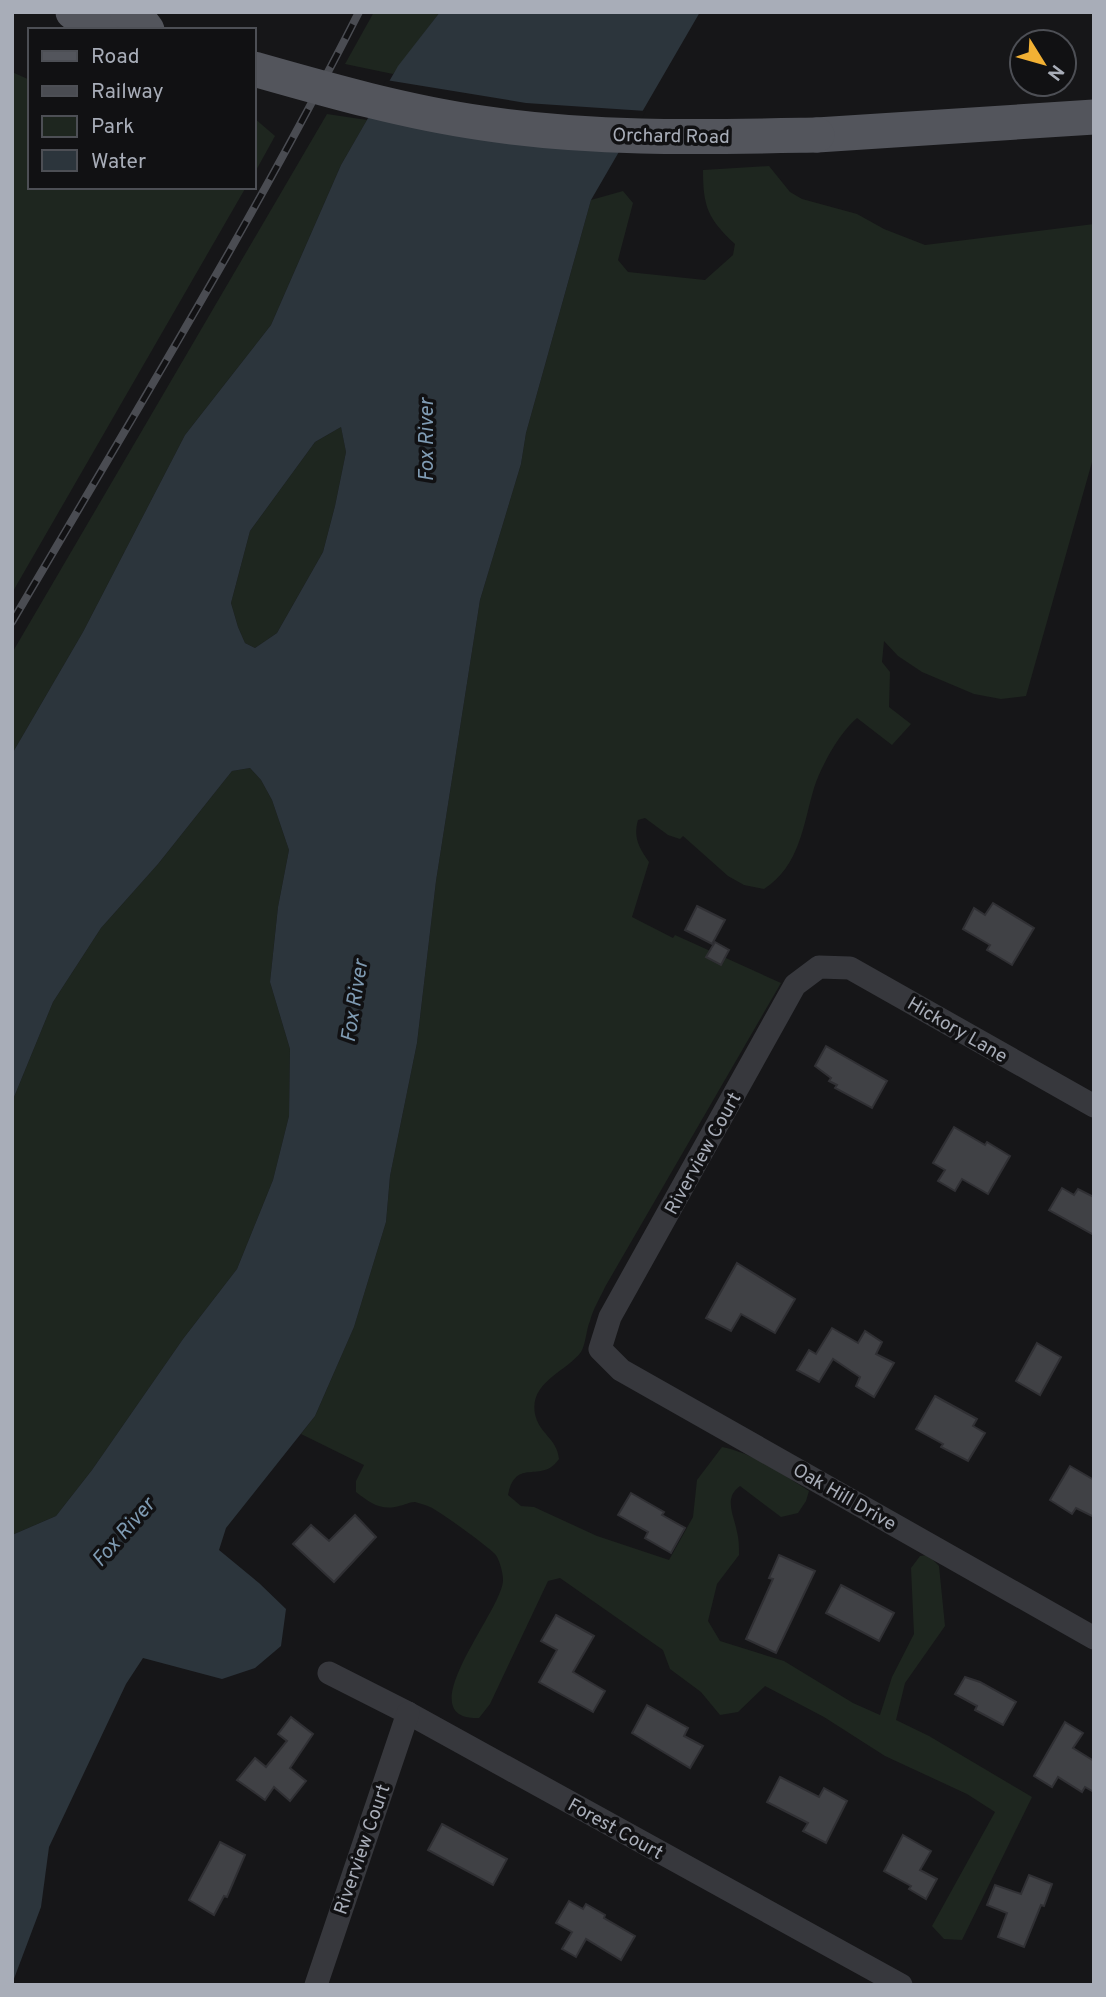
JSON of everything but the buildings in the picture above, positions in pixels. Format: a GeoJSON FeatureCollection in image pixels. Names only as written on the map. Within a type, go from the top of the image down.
{"type":"FeatureCollection","features":[{"type":"Feature","properties":{"kind":"main road"},"geometry":{"type":"LineString","coordinates":[[73,12],[113,28]]}},
{"type":"Feature","properties":{"kind":"main road"},"geometry":{"type":"LineString","coordinates":[[127,12],[138,18],[146,28]]}},
{"type":"Feature","properties":{"kind":"main road","name":"Orchard Road"},"geometry":{"type":"LineString","coordinates":[[256,70],[347,94],[481,123],[676,138],[817,135],[1094,117]]}},
{"type":"Feature","properties":{"kind":"street","name":"Hickory Lane"},"geometry":{"type":"LineString","coordinates":[[819,967],[850,968],[874,979],[963,1033],[1094,1106]]}},
{"type":"Feature","properties":{"kind":"street","name":"Riverview Court"},"geometry":{"type":"LineString","coordinates":[[600,1349],[610,1317],[795,985],[819,967]]}},
{"type":"Feature","properties":{"kind":"street","name":"Oak Hill Drive"},"geometry":{"type":"LineString","coordinates":[[600,1349],[621,1370],[1094,1638]]}},
{"type":"Feature","properties":{"kind":"street","name":"Forest Court"},"geometry":{"type":"LineString","coordinates":[[329,1673],[408,1713],[901,1985]]}},
{"type":"Feature","properties":{"kind":"street","name":"Riverview Court"},"geometry":{"type":"LineString","coordinates":[[316,1985],[408,1713]]}},
{"type":"Feature","properties":{"kind":"green space"},"geometry":{"type":"Polygon","coordinates":[[[374,12],[440,12],[393,74],[345,64],[374,12]]]}},
{"type":"Feature","properties":{"kind":"green space"},"geometry":{"type":"Polygon","coordinates":[[[12,72],[28,79],[28,189],[245,189],[12,593],[12,72]]]}},
{"type":"Feature","properties":{"kind":"green space"},"geometry":{"type":"Polygon","coordinates":[[[327,114],[367,120],[341,165],[271,325],[185,435],[83,632],[12,754],[12,653],[327,114]]]}},
{"type":"Feature","properties":{"kind":"green space"},"geometry":{"type":"Polygon","coordinates":[[[256,120],[275,136],[256,170],[256,120]]]}},
{"type":"Feature","properties":{"kind":"green space"},"geometry":{"type":"Polygon","coordinates":[[[769,166],[790,192],[802,199],[857,214],[884,229],[925,245],[1094,224],[1094,455],[1026,696],[1001,699],[974,694],[922,672],[898,656],[884,641],[882,662],[890,672],[889,707],[911,724],[892,745],[857,718],[851,724],[838,740],[821,770],[793,857],[776,880],[764,889],[744,885],[728,876],[683,836],[680,839],[668,835],[645,818],[638,820],[638,842],[649,862],[632,917],[673,938],[675,935],[781,983],[605,1287],[593,1312],[581,1352],[550,1378],[538,1394],[535,1403],[537,1421],[555,1446],[559,1459],[545,1470],[523,1473],[517,1477],[508,1495],[521,1506],[534,1507],[597,1536],[669,1560],[693,1517],[697,1480],[722,1447],[746,1454],[778,1471],[809,1491],[806,1501],[798,1513],[781,1517],[740,1486],[735,1491],[731,1507],[739,1555],[717,1584],[708,1621],[720,1641],[784,1661],[853,1703],[880,1715],[892,1677],[914,1634],[911,1568],[920,1556],[928,1555],[939,1566],[945,1626],[905,1683],[896,1720],[929,1736],[1032,1797],[962,1940],[944,1939],[932,1926],[995,1812],[967,1794],[885,1756],[824,1717],[765,1686],[738,1712],[720,1715],[701,1692],[670,1669],[663,1650],[560,1578],[548,1581],[490,1704],[479,1718],[459,1714],[452,1701],[455,1683],[464,1660],[500,1593],[503,1579],[496,1556],[464,1529],[428,1506],[415,1502],[387,1507],[366,1500],[356,1492],[356,1481],[364,1465],[301,1434],[315,1416],[354,1327],[386,1222],[390,1176],[417,1043],[436,881],[480,600],[521,464],[526,433],[591,200],[623,191],[633,203],[618,260],[628,272],[705,280],[733,255],[735,244],[709,212],[704,194],[703,170],[769,166]]]}},
{"type":"Feature","properties":{"kind":"green space"},"geometry":{"type":"Polygon","coordinates":[[[341,427],[346,452],[323,552],[277,633],[255,648],[245,643],[231,603],[250,531],[315,442],[341,427]]]}},
{"type":"Feature","properties":{"kind":"green space"},"geometry":{"type":"Polygon","coordinates":[[[250,768],[261,780],[272,800],[289,850],[278,907],[270,982],[290,1049],[289,1116],[273,1180],[237,1269],[183,1339],[92,1470],[56,1516],[12,1535],[12,1102],[53,1002],[101,928],[158,864],[232,771],[250,768]]]}},
{"type":"Feature","properties":{"kind":"water","name":"Fox River"},"geometry":{"type":"Polygon","coordinates":[[[440,12],[700,12],[591,200],[526,433],[521,464],[480,600],[436,881],[417,1043],[390,1176],[386,1222],[354,1327],[315,1416],[226,1528],[219,1550],[286,1609],[281,1646],[255,1668],[222,1679],[143,1658],[126,1684],[49,1847],[41,1907],[12,1984],[12,1535],[56,1516],[92,1470],[183,1339],[237,1269],[273,1180],[289,1116],[290,1049],[270,982],[278,907],[289,850],[272,800],[261,780],[250,768],[232,771],[158,864],[101,928],[53,1002],[12,1102],[12,754],[83,632],[185,435],[271,325],[341,165],[398,66],[440,12]],[[341,427],[315,442],[250,531],[231,603],[245,643],[255,648],[277,633],[323,552],[346,452],[341,427]]]}},
{"type":"Feature","properties":{"kind":"pier"},"geometry":{"type":"Polygon","coordinates":[[[386,80],[526,103],[646,111],[623,151],[365,116],[386,80]]]}},
{"type":"Feature","properties":{"kind":"railway"},"geometry":{"type":"LineString","coordinates":[[12,622],[234,244],[359,12]]}}]}
